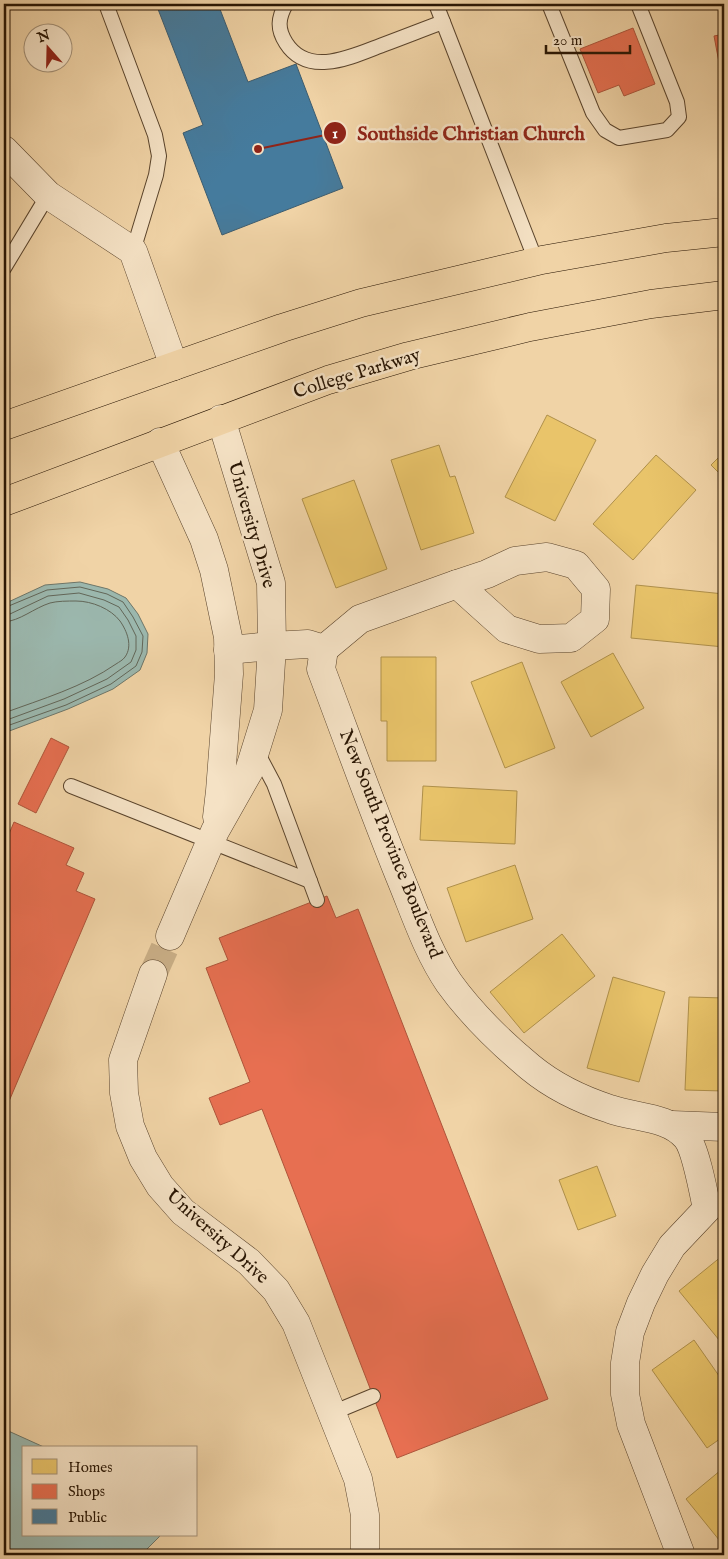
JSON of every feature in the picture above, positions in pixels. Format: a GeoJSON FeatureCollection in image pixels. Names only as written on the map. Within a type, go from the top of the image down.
{"type":"FeatureCollection","features":[{"type":"Feature","properties":{"kind":"main road"},"geometry":{"type":"LineString","coordinates":[[4,426],[282,328],[361,303],[536,262],[666,238],[724,232]]}},
{"type":"Feature","properties":{"kind":"main road","name":"College Parkway"},"geometry":{"type":"LineString","coordinates":[[4,502],[328,380],[409,356],[530,327],[651,304],[724,295]]}},
{"type":"Feature","properties":{"kind":"street"},"geometry":{"type":"LineString","coordinates":[[4,150],[48,195],[133,251],[174,366]]}},
{"type":"Feature","properties":{"kind":"street","name":"University Drive"},"geometry":{"type":"LineString","coordinates":[[170,936],[213,836],[249,771],[268,710],[272,646],[271,583],[221,419]]}},
{"type":"Feature","properties":{"kind":"street","name":"University Drive"},"geometry":{"type":"LineString","coordinates":[[160,442],[207,547],[222,602],[228,637],[229,674],[220,791],[213,836]]}},
{"type":"Feature","properties":{"kind":"street"},"geometry":{"type":"LineString","coordinates":[[228,650],[308,644],[324,649],[360,619],[457,584],[487,574],[515,561],[547,557],[576,565],[596,589],[595,619],[571,638],[539,639],[507,629],[457,584]]}},
{"type":"Feature","properties":{"kind":"street","name":"New South Province Boulevard"},"geometry":{"type":"LineString","coordinates":[[324,649],[321,669],[372,805],[429,948],[448,982],[472,1013],[499,1041],[532,1069],[583,1099],[611,1110],[672,1124],[724,1127]]}},
{"type":"Feature","properties":{"kind":"street","name":"University Drive"},"geometry":{"type":"LineString","coordinates":[[153,974],[123,1060],[124,1093],[130,1126],[143,1158],[160,1186],[183,1212],[249,1262],[276,1290],[296,1323],[358,1479],[365,1515],[365,1555]]}},
{"type":"Feature","properties":{"kind":"street"},"geometry":{"type":"LineString","coordinates":[[672,1124],[688,1138],[698,1166],[716,1201],[672,1246],[655,1274],[641,1303],[630,1332],[625,1363],[625,1394],[630,1424],[681,1555]]}},
{"type":"Feature","properties":{"kind":"lane"},"geometry":{"type":"LineString","coordinates":[[106,4],[155,135],[159,156],[156,175],[133,251]]}},
{"type":"Feature","properties":{"kind":"lane"},"geometry":{"type":"LineString","coordinates":[[286,4],[278,22],[281,34],[288,46],[300,57],[319,62],[340,61],[443,22]]}},
{"type":"Feature","properties":{"kind":"lane"},"geometry":{"type":"LineString","coordinates":[[436,4],[536,262]]}},
{"type":"Feature","properties":{"kind":"lane"},"geometry":{"type":"LineString","coordinates":[[549,4],[593,113],[605,130],[619,138],[666,130],[679,117],[677,102],[638,4]]}},
{"type":"Feature","properties":{"kind":"lane"},"geometry":{"type":"LineString","coordinates":[[4,268],[48,195]]}},
{"type":"Feature","properties":{"kind":"lane"},"geometry":{"type":"LineString","coordinates":[[256,749],[274,784],[317,900]]}},
{"type":"Feature","properties":{"kind":"lane"},"geometry":{"type":"LineString","coordinates":[[71,786],[213,836],[310,881]]}},
{"type":"Feature","properties":{"kind":"lane"},"geometry":{"type":"LineString","coordinates":[[332,1413],[374,1396]]}},
{"type":"Feature","properties":{"kind":"water"},"geometry":{"type":"Polygon","coordinates":[[[80,582],[108,589],[126,598],[138,614],[148,634],[147,653],[140,670],[113,689],[68,709],[4,733],[4,604],[45,585],[80,582]]]}},
{"type":"Feature","properties":{"kind":"water"},"geometry":{"type":"Polygon","coordinates":[[[4,1429],[42,1446],[22,1446],[22,1536],[160,1536],[145,1551],[135,1555],[4,1555],[4,1429]]]}},
{"type":"Feature","properties":{"kind":"building: Homes"},"geometry":{"type":"Polygon","coordinates":[[[547,415],[596,440],[555,521],[505,497],[547,415]]]}},
{"type":"Feature","properties":{"kind":"building: Homes"},"geometry":{"type":"Polygon","coordinates":[[[439,445],[450,477],[455,476],[474,533],[421,550],[391,460],[439,445]]]}},
{"type":"Feature","properties":{"kind":"building: Homes"},"geometry":{"type":"Polygon","coordinates":[[[724,452],[724,478],[711,465],[724,452]]]}},
{"type":"Feature","properties":{"kind":"building: Homes"},"geometry":{"type":"Polygon","coordinates":[[[656,455],[696,490],[633,560],[593,524],[656,455]]]}},
{"type":"Feature","properties":{"kind":"building: Homes"},"geometry":{"type":"Polygon","coordinates":[[[354,480],[387,569],[336,588],[302,499],[354,480]]]}},
{"type":"Feature","properties":{"kind":"building: Homes"},"geometry":{"type":"Polygon","coordinates":[[[636,585],[724,594],[724,647],[631,638],[636,585]]]}},
{"type":"Feature","properties":{"kind":"building: Homes"},"geometry":{"type":"Polygon","coordinates":[[[613,653],[644,708],[591,737],[561,682],[613,653]]]}},
{"type":"Feature","properties":{"kind":"building: Homes"},"geometry":{"type":"Polygon","coordinates":[[[381,657],[436,657],[436,761],[387,761],[387,721],[381,721],[381,657]]]}},
{"type":"Feature","properties":{"kind":"building: Homes"},"geometry":{"type":"Polygon","coordinates":[[[522,662],[555,748],[505,768],[471,682],[522,662]]]}},
{"type":"Feature","properties":{"kind":"building: Homes"},"geometry":{"type":"Polygon","coordinates":[[[423,786],[517,791],[515,844],[420,840],[423,786]]]}},
{"type":"Feature","properties":{"kind":"building: Homes"},"geometry":{"type":"Polygon","coordinates":[[[515,865],[533,919],[466,942],[447,888],[515,865]]]}},
{"type":"Feature","properties":{"kind":"building: Homes"},"geometry":{"type":"Polygon","coordinates":[[[562,934],[595,976],[524,1033],[490,992],[562,934]]]}},
{"type":"Feature","properties":{"kind":"building: Homes"},"geometry":{"type":"Polygon","coordinates":[[[613,977],[665,992],[639,1082],[587,1068],[613,977]]]}},
{"type":"Feature","properties":{"kind":"building: Homes"},"geometry":{"type":"Polygon","coordinates":[[[689,997],[724,998],[724,1091],[685,1090],[689,997]]]}},
{"type":"Feature","properties":{"kind":"building: Homes"},"geometry":{"type":"Polygon","coordinates":[[[597,1166],[616,1216],[578,1230],[559,1180],[597,1166]]]}},
{"type":"Feature","properties":{"kind":"building: Homes"},"geometry":{"type":"Polygon","coordinates":[[[722,1256],[724,1259],[724,1346],[679,1291],[722,1256]]]}},
{"type":"Feature","properties":{"kind":"building: Homes"},"geometry":{"type":"Polygon","coordinates":[[[694,1340],[724,1383],[724,1436],[707,1448],[652,1370],[694,1340]]]}},
{"type":"Feature","properties":{"kind":"building: Homes"},"geometry":{"type":"Polygon","coordinates":[[[721,1470],[724,1473],[724,1546],[686,1499],[721,1470]]]}},
{"type":"Feature","properties":{"kind":"building: Shops"},"geometry":{"type":"Polygon","coordinates":[[[633,28],[655,84],[624,96],[619,85],[598,93],[580,49],[633,28]]]}},
{"type":"Feature","properties":{"kind":"building: Shops"},"geometry":{"type":"Polygon","coordinates":[[[724,34],[724,73],[721,73],[714,36],[724,34]]]}},
{"type":"Feature","properties":{"kind":"building: Shops"},"geometry":{"type":"Polygon","coordinates":[[[51,738],[69,747],[36,813],[18,804],[51,738]]]}},
{"type":"Feature","properties":{"kind":"building: Shops"},"geometry":{"type":"Polygon","coordinates":[[[14,822],[74,848],[66,865],[84,873],[76,891],[95,899],[4,1113],[4,846],[14,822]]]}},
{"type":"Feature","properties":{"kind":"building: Shops"},"geometry":{"type":"Polygon","coordinates":[[[327,896],[336,918],[358,909],[548,1399],[397,1458],[262,1109],[220,1125],[209,1098],[250,1082],[206,968],[228,960],[219,938],[327,896]]]}},
{"type":"Feature","properties":{"kind":"building: Public"},"geometry":{"type":"Polygon","coordinates":[[[156,4],[218,4],[248,82],[296,64],[343,188],[222,235],[183,133],[203,125],[156,4]]]}},
{"type":"Feature","properties":{"kind":"tunnel"},"geometry":{"type":"LineString","coordinates":[[153,974],[170,936]]}},
{"type":"Feature","properties":{"kind":"place","name":"Southside Christian Church"},"geometry":{"type":"Point","coordinates":[258,149]}}]}
